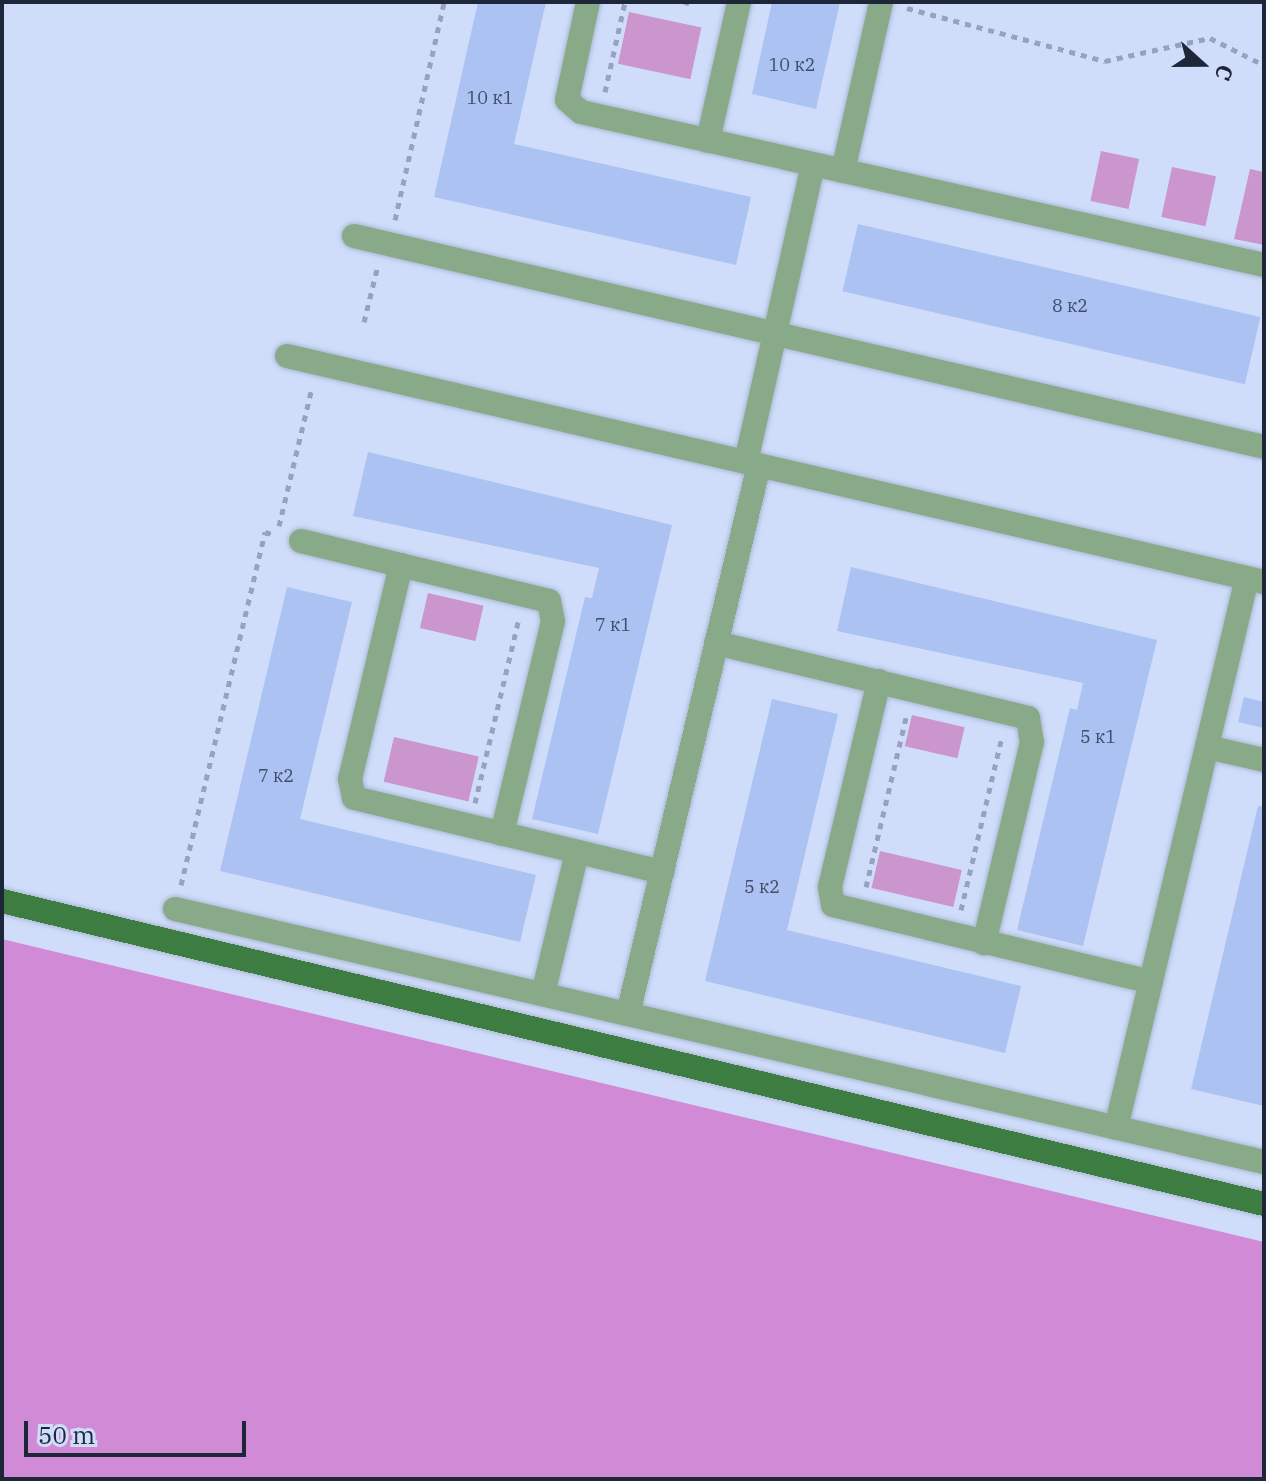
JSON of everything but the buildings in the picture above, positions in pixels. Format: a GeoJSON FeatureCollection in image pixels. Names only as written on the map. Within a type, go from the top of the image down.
{"type":"FeatureCollection","features":[{"type":"Feature","properties":{"kind":"main road"},"geometry":{"type":"LineString","coordinates":[[2,901],[1264,1204]]}},
{"type":"Feature","properties":{"kind":"lane"},"geometry":{"type":"LineString","coordinates":[[588,2],[567,100],[600,117],[1264,265]]}},
{"type":"Feature","properties":{"kind":"lane"},"geometry":{"type":"LineString","coordinates":[[708,141],[739,2]]}},
{"type":"Feature","properties":{"kind":"lane"},"geometry":{"type":"LineString","coordinates":[[843,171],[889,4]]}},
{"type":"Feature","properties":{"kind":"lane"},"geometry":{"type":"LineString","coordinates":[[628,1014],[716,643],[775,334],[813,164]]}},
{"type":"Feature","properties":{"kind":"lane"},"geometry":{"type":"LineString","coordinates":[[354,236],[1264,447]]}},
{"type":"Feature","properties":{"kind":"lane"},"geometry":{"type":"LineString","coordinates":[[287,356],[1255,580],[1207,747],[1116,1128]]}},
{"type":"Feature","properties":{"kind":"lane"},"geometry":{"type":"LineString","coordinates":[[301,541],[525,594],[554,609],[502,834]]}},
{"type":"Feature","properties":{"kind":"lane"},"geometry":{"type":"LineString","coordinates":[[401,565],[349,791],[363,801],[662,872]]}},
{"type":"Feature","properties":{"kind":"lane"},"geometry":{"type":"LineString","coordinates":[[716,643],[1028,718],[1032,742],[984,943]]}},
{"type":"Feature","properties":{"kind":"lane"},"geometry":{"type":"LineString","coordinates":[[879,681],[828,897],[859,913],[1151,982]]}},
{"type":"Feature","properties":{"kind":"lane"},"geometry":{"type":"LineString","coordinates":[[1207,747],[1264,760]]}},
{"type":"Feature","properties":{"kind":"lane"},"geometry":{"type":"LineString","coordinates":[[543,994],[577,852]]}},
{"type":"Feature","properties":{"kind":"lane"},"geometry":{"type":"LineString","coordinates":[[175,909],[1264,1162]]}},
{"type":"Feature","properties":{"kind":"path"},"geometry":{"type":"LineString","coordinates":[[364,322],[386,244],[444,2]]}},
{"type":"Feature","properties":{"kind":"path"},"geometry":{"type":"LineString","coordinates":[[600,117],[625,2]]}},
{"type":"Feature","properties":{"kind":"path"},"geometry":{"type":"LineString","coordinates":[[889,4],[1105,61],[1210,38],[1264,65]]}},
{"type":"Feature","properties":{"kind":"path"},"geometry":{"type":"LineString","coordinates":[[277,535],[318,363]]}},
{"type":"Feature","properties":{"kind":"path"},"geometry":{"type":"LineString","coordinates":[[175,909],[265,532],[301,541]]}},
{"type":"Feature","properties":{"kind":"path"},"geometry":{"type":"LineString","coordinates":[[470,826],[525,594]]}},
{"type":"Feature","properties":{"kind":"path"},"geometry":{"type":"LineString","coordinates":[[859,913],[913,690]]}},
{"type":"Feature","properties":{"kind":"path"},"geometry":{"type":"LineString","coordinates":[[954,936],[1008,712]]}},
{"type":"Feature","properties":{"kind":"shaded area"},"geometry":{"type":"Polygon","coordinates":[[[629,12],[701,27],[690,79],[618,64],[629,12]]]}},
{"type":"Feature","properties":{"kind":"shaded area"},"geometry":{"type":"Polygon","coordinates":[[[1101,151],[1139,159],[1129,209],[1090,201],[1101,151]]]}},
{"type":"Feature","properties":{"kind":"shaded area"},"geometry":{"type":"Polygon","coordinates":[[[1172,167],[1216,176],[1205,226],[1161,217],[1172,167]]]}},
{"type":"Feature","properties":{"kind":"shaded area"},"geometry":{"type":"Polygon","coordinates":[[[1250,169],[1264,172],[1264,245],[1234,239],[1250,169]]]}},
{"type":"Feature","properties":{"kind":"shaded area"},"geometry":{"type":"Polygon","coordinates":[[[428,593],[484,606],[475,641],[420,628],[428,593]]]}},
{"type":"Feature","properties":{"kind":"shaded area"},"geometry":{"type":"Polygon","coordinates":[[[912,715],[965,727],[957,758],[905,746],[912,715]]]}},
{"type":"Feature","properties":{"kind":"shaded area"},"geometry":{"type":"Polygon","coordinates":[[[394,737],[479,757],[468,801],[384,782],[394,737]]]}},
{"type":"Feature","properties":{"kind":"shaded area"},"geometry":{"type":"Polygon","coordinates":[[[880,851],[962,870],[953,907],[871,888],[880,851]]]}},
{"type":"Feature","properties":{"kind":"shaded area"},"geometry":{"type":"Polygon","coordinates":[[[2,939],[1264,1242],[1264,1479],[2,1479],[2,939]]]}}]}
